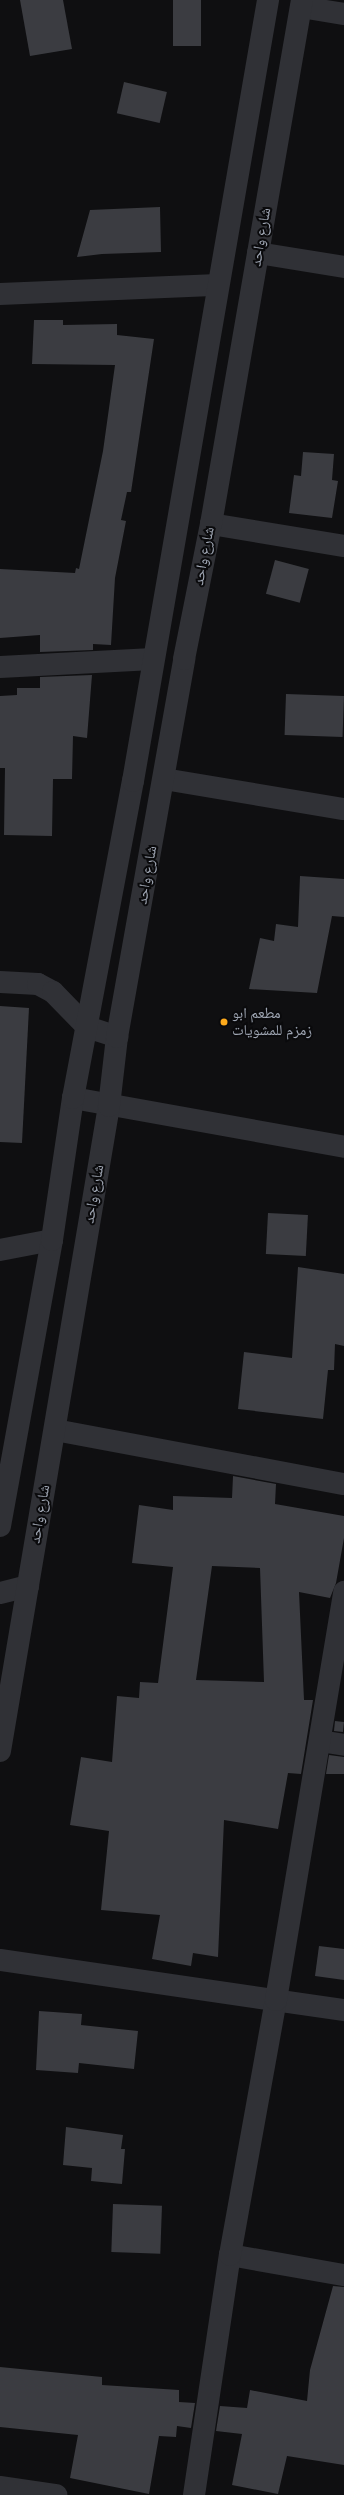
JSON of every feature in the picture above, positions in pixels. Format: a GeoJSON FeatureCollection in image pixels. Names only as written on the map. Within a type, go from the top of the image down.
{"type":"FeatureCollection","features":[{"type":"Feature","properties":{"kind":"street","name":"شارع واحد"},"geometry":{"type":"LineString","coordinates":[[0,1526],[5,1473],[52,1240],[73,1098],[134,781],[153,659],[268,0]]}},
{"type":"Feature","properties":{"kind":"street","name":"شارع واحد"},"geometry":{"type":"LineString","coordinates":[[0,1751],[109,1106],[118,1037],[184,659],[211,524],[302,3]]}},
{"type":"Feature","properties":{"kind":"street"},"geometry":{"type":"LineString","coordinates":[[302,3],[344,14]]}},
{"type":"Feature","properties":{"kind":"street"},"geometry":{"type":"LineString","coordinates":[[258,253],[344,268]]}},
{"type":"Feature","properties":{"kind":"street"},"geometry":{"type":"LineString","coordinates":[[0,294],[218,285]]}},
{"type":"Feature","properties":{"kind":"street"},"geometry":{"type":"LineString","coordinates":[[211,524],[344,546]]}},
{"type":"Feature","properties":{"kind":"street"},"geometry":{"type":"LineString","coordinates":[[0,667],[153,659]]}},
{"type":"Feature","properties":{"kind":"street"},"geometry":{"type":"LineString","coordinates":[[164,779],[344,809]]}},
{"type":"Feature","properties":{"kind":"street"},"geometry":{"type":"LineString","coordinates":[[0,982],[38,984],[53,992],[87,1027],[118,1037]]}},
{"type":"Feature","properties":{"kind":"street"},"geometry":{"type":"LineString","coordinates":[[73,1098],[109,1106],[344,1147]]}},
{"type":"Feature","properties":{"kind":"street"},"geometry":{"type":"LineString","coordinates":[[0,1250],[52,1240]]}},
{"type":"Feature","properties":{"kind":"street"},"geometry":{"type":"LineString","coordinates":[[55,1430],[344,1484]]}},
{"type":"Feature","properties":{"kind":"street"},"geometry":{"type":"LineString","coordinates":[[0,1593],[28,1586]]}},
{"type":"Feature","properties":{"kind":"street"},"geometry":{"type":"LineString","coordinates":[[194,2495],[230,2255],[276,2000],[344,1592]]}},
{"type":"Feature","properties":{"kind":"street"},"geometry":{"type":"LineString","coordinates":[[320,1741],[344,1745]]}},
{"type":"Feature","properties":{"kind":"street"},"geometry":{"type":"LineString","coordinates":[[0,1960],[344,2010]]}},
{"type":"Feature","properties":{"kind":"street"},"geometry":{"type":"LineString","coordinates":[[230,2255],[344,2275]]}},
{"type":"Feature","properties":{"kind":"street"},"geometry":{"type":"LineString","coordinates":[[0,2486],[56,2495]]}},
{"type":"Feature","properties":{"kind":"building"},"geometry":{"type":"Polygon","coordinates":[[[20,0],[63,0],[72,49],[30,56],[20,0]]]}},
{"type":"Feature","properties":{"kind":"building"},"geometry":{"type":"Polygon","coordinates":[[[173,0],[201,0],[201,46],[173,46],[173,0]]]}},
{"type":"Feature","properties":{"kind":"building"},"geometry":{"type":"Polygon","coordinates":[[[124,82],[167,92],[160,123],[117,113],[124,82]]]}},
{"type":"Feature","properties":{"kind":"building"},"geometry":{"type":"Polygon","coordinates":[[[160,207],[161,252],[102,254],[77,257],[90,210],[160,207]]]}},
{"type":"Feature","properties":{"kind":"building"},"geometry":{"type":"Polygon","coordinates":[[[34,320],[63,320],[63,325],[117,324],[117,335],[154,339],[131,492],[127,492],[121,520],[126,521],[115,578],[111,645],[93,644],[93,650],[40,652],[40,635],[0,638],[0,569],[75,573],[76,568],[79,569],[103,451],[115,365],[32,364],[34,320]]]}},
{"type":"Feature","properties":{"kind":"building"},"geometry":{"type":"Polygon","coordinates":[[[303,452],[334,454],[332,480],[338,481],[332,518],[289,513],[294,475],[301,476],[303,452]]]}},
{"type":"Feature","properties":{"kind":"building"},"geometry":{"type":"Polygon","coordinates":[[[275,560],[309,569],[300,603],[266,594],[275,560]]]}},
{"type":"Feature","properties":{"kind":"building"},"geometry":{"type":"Polygon","coordinates":[[[92,675],[87,738],[73,736],[72,779],[53,779],[52,836],[4,835],[5,768],[0,768],[0,696],[17,695],[17,688],[40,688],[40,677],[92,675]]]}},
{"type":"Feature","properties":{"kind":"building"},"geometry":{"type":"Polygon","coordinates":[[[286,694],[344,696],[343,737],[285,735],[286,694]]]}},
{"type":"Feature","properties":{"kind":"building"},"geometry":{"type":"Polygon","coordinates":[[[300,876],[344,879],[344,917],[332,916],[317,993],[249,989],[260,938],[274,941],[276,924],[298,927],[300,876]]]}},
{"type":"Feature","properties":{"kind":"building"},"geometry":{"type":"Polygon","coordinates":[[[0,1006],[29,1008],[22,1143],[0,1142],[0,1006]]]}},
{"type":"Feature","properties":{"kind":"building"},"geometry":{"type":"Polygon","coordinates":[[[268,1213],[308,1215],[306,1256],[266,1254],[268,1213]]]}},
{"type":"Feature","properties":{"kind":"building"},"geometry":{"type":"Polygon","coordinates":[[[298,1267],[344,1274],[344,1346],[335,1344],[334,1370],[328,1370],[323,1419],[238,1409],[244,1352],[292,1358],[298,1267]]]}},
{"type":"Feature","properties":{"kind":"building"},"geometry":{"type":"Polygon","coordinates":[[[233,1476],[276,1484],[275,1504],[344,1516],[344,1538],[336,1583],[330,1598],[299,1592],[304,1700],[313,1700],[301,1774],[288,1773],[278,1829],[224,1820],[218,1957],[193,1953],[191,1966],[152,1959],[160,1915],[101,1910],[109,1831],[70,1825],[81,1757],[112,1762],[117,1696],[139,1698],[140,1682],[158,1683],[173,1567],[132,1563],[139,1505],[173,1510],[173,1496],[232,1498],[233,1476]],[[212,1566],[196,1680],[264,1682],[260,1568],[212,1566]]]}},
{"type":"Feature","properties":{"kind":"building"},"geometry":{"type":"Polygon","coordinates":[[[335,1721],[344,1722],[343,1732],[334,1731],[335,1721]]]}},
{"type":"Feature","properties":{"kind":"building"},"geometry":{"type":"Polygon","coordinates":[[[329,1755],[344,1757],[344,1774],[326,1774],[329,1755]]]}},
{"type":"Feature","properties":{"kind":"building"},"geometry":{"type":"Polygon","coordinates":[[[319,1946],[344,1949],[344,1980],[315,1976],[319,1946]]]}},
{"type":"Feature","properties":{"kind":"building"},"geometry":{"type":"Polygon","coordinates":[[[39,2011],[82,2014],[81,2025],[138,2031],[134,2069],[79,2063],[78,2073],[36,2070],[39,2011]]]}},
{"type":"Feature","properties":{"kind":"building"},"geometry":{"type":"Polygon","coordinates":[[[66,2127],[123,2135],[121,2149],[125,2149],[122,2184],[91,2181],[92,2168],[63,2165],[66,2127]]]}},
{"type":"Feature","properties":{"kind":"building"},"geometry":{"type":"Polygon","coordinates":[[[113,2204],[162,2206],[160,2254],[111,2252],[113,2204]]]}},
{"type":"Feature","properties":{"kind":"building"},"geometry":{"type":"Polygon","coordinates":[[[333,2286],[344,2287],[344,2465],[287,2456],[278,2494],[232,2485],[242,2434],[216,2431],[220,2406],[247,2408],[250,2390],[307,2401],[310,2370],[333,2286]]]}},
{"type":"Feature","properties":{"kind":"building"},"geometry":{"type":"Polygon","coordinates":[[[0,2367],[102,2377],[102,2385],[179,2390],[179,2402],[195,2403],[191,2428],[177,2426],[176,2437],[159,2436],[149,2494],[70,2478],[78,2435],[0,2427],[0,2367]]]}},
{"type":"Feature","properties":{"kind":"place","name":"مطعم ابو زمزم للمشويات"},"geometry":{"type":"Point","coordinates":[224,1022]}}]}
